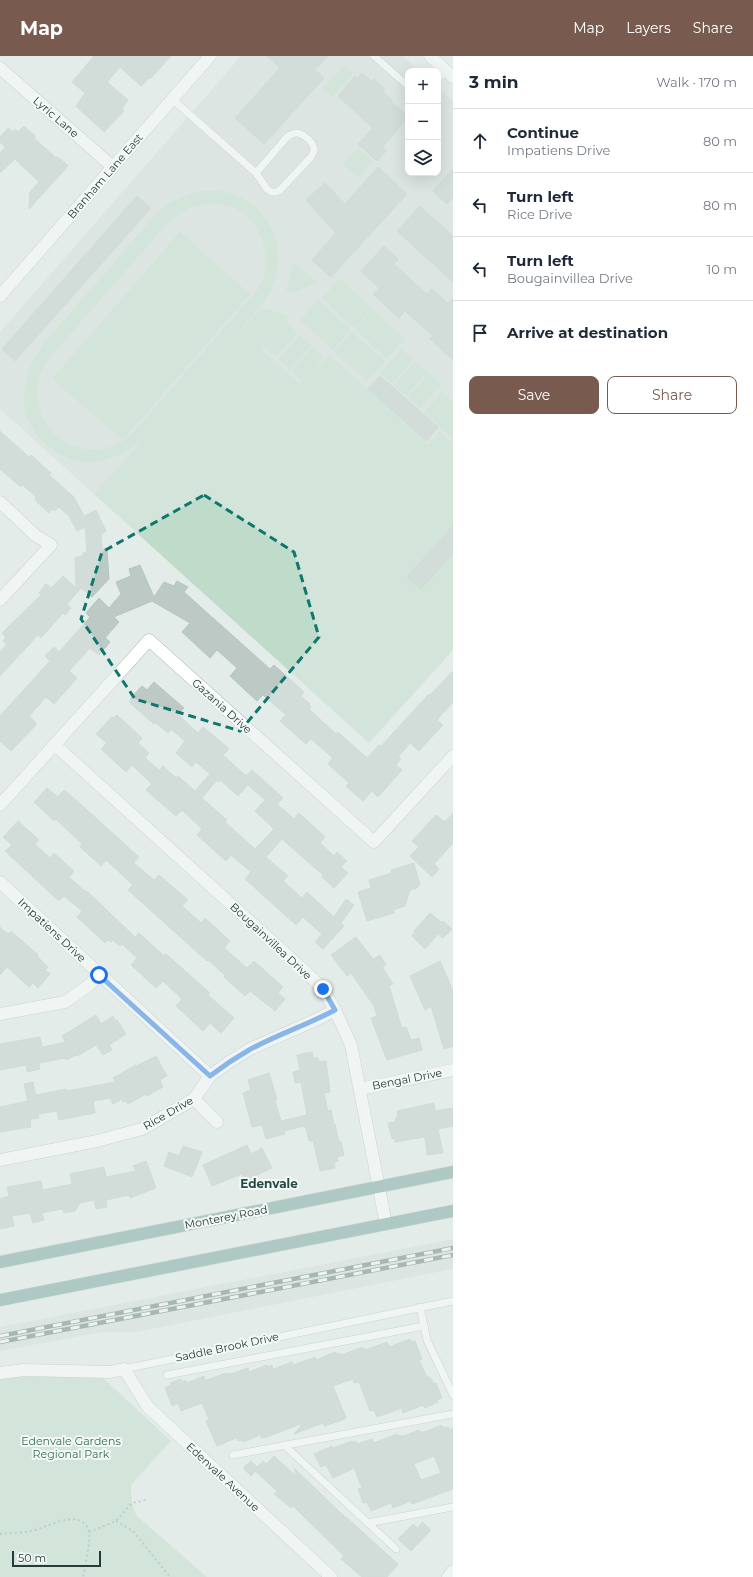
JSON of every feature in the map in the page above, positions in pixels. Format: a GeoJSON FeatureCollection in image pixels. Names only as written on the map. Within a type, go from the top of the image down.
{"type":"FeatureCollection","features":[{"type":"Feature","properties":{"kind":"main road","name":"Monterey Road"},"geometry":{"type":"LineString","coordinates":[[0,1262],[453,1172]]}},
{"type":"Feature","properties":{"kind":"main road"},"geometry":{"type":"LineString","coordinates":[[0,1300],[453,1211]]}},
{"type":"Feature","properties":{"kind":"street","name":"Branham Lane East"},"geometry":{"type":"LineString","coordinates":[[0,296],[210,56]]}},
{"type":"Feature","properties":{"kind":"street"},"geometry":{"type":"LineString","coordinates":[[430,56],[446,75]]}},
{"type":"Feature","properties":{"kind":"street","name":"Lyric Lane"},"geometry":{"type":"LineString","coordinates":[[0,68],[113,167]]}},
{"type":"Feature","properties":{"kind":"street"},"geometry":{"type":"LineString","coordinates":[[0,502],[35,535],[51,545],[0,600]]}},
{"type":"Feature","properties":{"kind":"street","name":"Gazania Drive"},"geometry":{"type":"LineString","coordinates":[[0,805],[149,640],[374,842],[453,756]]}},
{"type":"Feature","properties":{"kind":"street","name":"Bougainvillea Drive"},"geometry":{"type":"LineString","coordinates":[[55,745],[323,989],[335,1010],[351,1045],[386,1224]]}},
{"type":"Feature","properties":{"kind":"street","name":"Impatiens Drive"},"geometry":{"type":"LineString","coordinates":[[0,882],[210,1076]]}},
{"type":"Feature","properties":{"kind":"street"},"geometry":{"type":"LineString","coordinates":[[0,1014],[65,1002],[88,986],[99,975]]}},
{"type":"Feature","properties":{"kind":"street","name":"Rice Drive"},"geometry":{"type":"LineString","coordinates":[[0,1160],[98,1141],[142,1129],[194,1099],[210,1076],[250,1049],[335,1010]]}},
{"type":"Feature","properties":{"kind":"street","name":"Bengal Drive"},"geometry":{"type":"LineString","coordinates":[[360,1088],[453,1070]]}},
{"type":"Feature","properties":{"kind":"street"},"geometry":{"type":"LineString","coordinates":[[194,1099],[216,1122]]}},
{"type":"Feature","properties":{"kind":"street","name":"Saddle Brook Drive"},"geometry":{"type":"LineString","coordinates":[[0,1373],[24,1370],[110,1372],[124,1369]]}},
{"type":"Feature","properties":{"kind":"street","name":"Edenvale Avenue"},"geometry":{"type":"LineString","coordinates":[[124,1369],[148,1407],[331,1577]]}},
{"type":"Feature","properties":{"kind":"street"},"geometry":{"type":"LineString","coordinates":[[448,1577],[453,1571]]}},
{"type":"Feature","properties":{"kind":"lane"},"geometry":{"type":"LineString","coordinates":[[374,56],[405,83]]}},
{"type":"Feature","properties":{"kind":"lane"},"geometry":{"type":"LineString","coordinates":[[172,99],[256,173],[267,189],[271,192],[280,190],[311,157],[314,151],[313,146],[309,140],[301,134],[292,134],[287,137],[256,173]]}},
{"type":"Feature","properties":{"kind":"lane","name":"Saddle Brook Drive"},"geometry":{"type":"LineString","coordinates":[[124,1369],[453,1301]]}},
{"type":"Feature","properties":{"kind":"lane"},"geometry":{"type":"LineString","coordinates":[[420,1307],[427,1340],[453,1395]]}},
{"type":"Feature","properties":{"kind":"lane"},"geometry":{"type":"LineString","coordinates":[[167,1375],[424,1326]]}},
{"type":"Feature","properties":{"kind":"lane"},"geometry":{"type":"LineString","coordinates":[[233,1455],[453,1414]]}},
{"type":"Feature","properties":{"kind":"lane"},"geometry":{"type":"LineString","coordinates":[[284,1445],[396,1548]]}},
{"type":"Feature","properties":{"kind":"lane"},"geometry":{"type":"LineString","coordinates":[[368,1523],[450,1508],[453,1515]]}},
{"type":"Feature","properties":{"kind":"path"},"geometry":{"type":"LineString","coordinates":[[90,1532],[116,1521],[132,1503],[146,1500]]}},
{"type":"Feature","properties":{"kind":"path"},"geometry":{"type":"LineString","coordinates":[[0,1534],[31,1531],[58,1522],[74,1519],[84,1524],[90,1532],[83,1577]]}},
{"type":"Feature","properties":{"kind":"path"},"geometry":{"type":"LineString","coordinates":[[116,1521],[133,1531],[170,1577]]}},
{"type":"Feature","properties":{"kind":"highlighted area"},"geometry":{"type":"Polygon","coordinates":[[[204,495],[294,552],[319,637],[240,731],[135,699],[81,619],[102,552],[204,495]]]}},
{"type":"Feature","properties":{"kind":"shaded area"},"geometry":{"type":"Polygon","coordinates":[[[241,56],[403,56],[416,68],[405,68],[405,176],[441,176],[441,91],[453,101],[453,650],[369,743],[0,409],[0,332],[241,56]]]}},
{"type":"Feature","properties":{"kind":"shaded area"},"geometry":{"type":"Polygon","coordinates":[[[453,1239],[453,1269],[137,1332],[103,1332],[0,1351],[0,1327],[453,1239]]]}},
{"type":"Feature","properties":{"kind":"green space"},"geometry":{"type":"Polygon","coordinates":[[[344,65],[353,73],[332,97],[322,89],[344,65]]]}},
{"type":"Feature","properties":{"kind":"green space"},"geometry":{"type":"Polygon","coordinates":[[[358,148],[373,161],[358,178],[343,164],[358,148]]]}},
{"type":"Feature","properties":{"kind":"green space"},"geometry":{"type":"Polygon","coordinates":[[[199,191],[226,192],[241,198],[254,206],[264,216],[276,241],[278,255],[277,270],[273,285],[263,304],[239,332],[260,311],[270,310],[290,317],[286,322],[298,333],[276,357],[264,346],[261,349],[298,383],[303,382],[291,371],[313,347],[325,357],[308,377],[330,355],[428,445],[440,431],[453,443],[453,650],[369,743],[94,494],[143,440],[115,457],[92,462],[74,460],[65,457],[48,446],[35,432],[26,414],[24,399],[29,370],[37,353],[45,342],[157,213],[171,202],[199,191]],[[214,203],[199,205],[183,211],[166,225],[50,357],[40,378],[38,399],[43,418],[54,434],[70,444],[88,449],[109,447],[130,436],[258,289],[264,277],[265,265],[265,255],[260,235],[249,218],[241,212],[230,206],[214,203]]]}},
{"type":"Feature","properties":{"kind":"green space"},"geometry":{"type":"Polygon","coordinates":[[[180,232],[250,294],[123,440],[52,379],[180,232]]]}},
{"type":"Feature","properties":{"kind":"green space"},"geometry":{"type":"Polygon","coordinates":[[[294,262],[317,282],[291,294],[286,290],[294,262]]]}},
{"type":"Feature","properties":{"kind":"green space"},"geometry":{"type":"Polygon","coordinates":[[[340,278],[372,308],[354,328],[322,298],[340,278]]]}},
{"type":"Feature","properties":{"kind":"green space"},"geometry":{"type":"Polygon","coordinates":[[[318,300],[351,330],[333,350],[300,320],[318,300]]]}},
{"type":"Feature","properties":{"kind":"green space"},"geometry":{"type":"Polygon","coordinates":[[[373,309],[405,339],[387,359],[355,329],[373,309]]]}},
{"type":"Feature","properties":{"kind":"green space"},"geometry":{"type":"Polygon","coordinates":[[[352,332],[385,361],[367,381],[334,352],[352,332]]]}},
{"type":"Feature","properties":{"kind":"green space"},"geometry":{"type":"Polygon","coordinates":[[[300,335],[312,345],[290,370],[278,359],[300,335]]]}},
{"type":"Feature","properties":{"kind":"green space"},"geometry":{"type":"Polygon","coordinates":[[[402,349],[413,360],[392,384],[380,373],[402,349]]]}},
{"type":"Feature","properties":{"kind":"green space"},"geometry":{"type":"Polygon","coordinates":[[[415,361],[427,372],[406,396],[394,385],[415,361]]]}},
{"type":"Feature","properties":{"kind":"green space"},"geometry":{"type":"Polygon","coordinates":[[[429,373],[441,384],[420,408],[408,397],[429,373]]]}},
{"type":"Feature","properties":{"kind":"green space"},"geometry":{"type":"Polygon","coordinates":[[[442,392],[453,402],[453,439],[424,412],[442,392]]]}},
{"type":"Feature","properties":{"kind":"green space","name":"Edenvale Gardens Regional Park"},"geometry":{"type":"Polygon","coordinates":[[[101,1376],[171,1441],[131,1485],[132,1503],[136,1515],[207,1577],[0,1577],[0,1377],[101,1376]]]}},
{"type":"Feature","properties":{"kind":"building"},"geometry":{"type":"Polygon","coordinates":[[[94,56],[171,56],[150,79],[149,78],[141,86],[120,67],[107,82],[128,100],[122,109],[124,111],[104,132],[76,106],[85,93],[72,82],[94,56]]]}},
{"type":"Feature","properties":{"kind":"building"},"geometry":{"type":"Polygon","coordinates":[[[267,56],[328,56],[315,70],[324,78],[264,144],[235,118],[280,68],[267,56]]]}},
{"type":"Feature","properties":{"kind":"building"},"geometry":{"type":"Polygon","coordinates":[[[362,73],[372,82],[374,79],[385,89],[382,91],[392,100],[390,101],[405,114],[405,121],[382,148],[386,151],[377,161],[358,144],[373,128],[338,96],[355,76],[358,78],[362,73]]]}},
{"type":"Feature","properties":{"kind":"building"},"geometry":{"type":"Polygon","coordinates":[[[24,126],[35,136],[34,138],[56,158],[58,157],[68,166],[29,209],[30,192],[39,182],[15,159],[0,173],[0,153],[5,147],[0,142],[0,137],[8,128],[13,132],[15,129],[18,132],[24,126]]]}},
{"type":"Feature","properties":{"kind":"building"},"geometry":{"type":"Polygon","coordinates":[[[378,167],[407,194],[331,277],[312,260],[336,233],[306,200],[325,183],[345,204],[378,167]]]}},
{"type":"Feature","properties":{"kind":"building"},"geometry":{"type":"Polygon","coordinates":[[[453,169],[453,197],[447,204],[433,191],[453,169]]]}},
{"type":"Feature","properties":{"kind":"building"},"geometry":{"type":"Polygon","coordinates":[[[137,196],[151,208],[15,361],[2,349],[137,196]]]}},
{"type":"Feature","properties":{"kind":"building"},"geometry":{"type":"Polygon","coordinates":[[[420,206],[453,236],[453,282],[397,231],[420,206]]]}},
{"type":"Feature","properties":{"kind":"building"},"geometry":{"type":"Polygon","coordinates":[[[384,246],[398,259],[394,264],[423,291],[427,294],[432,289],[448,304],[453,298],[453,360],[430,339],[433,336],[405,311],[399,318],[373,294],[379,288],[361,271],[384,246]]]}},
{"type":"Feature","properties":{"kind":"building"},"geometry":{"type":"Polygon","coordinates":[[[380,376],[438,427],[426,441],[368,389],[380,376]]]}},
{"type":"Feature","properties":{"kind":"building"},"geometry":{"type":"Polygon","coordinates":[[[0,431],[29,457],[31,455],[51,473],[49,475],[74,497],[84,516],[96,510],[106,531],[101,534],[102,549],[107,549],[109,579],[92,597],[81,588],[67,604],[71,608],[65,615],[63,613],[41,638],[38,635],[0,676],[0,652],[7,644],[3,641],[6,637],[2,633],[41,595],[39,593],[46,584],[51,588],[63,576],[76,588],[75,558],[83,556],[83,553],[87,552],[85,527],[77,531],[69,516],[59,507],[55,511],[52,509],[49,513],[37,502],[35,499],[36,497],[23,485],[21,487],[0,469],[0,431]]]}},
{"type":"Feature","properties":{"kind":"building"},"geometry":{"type":"Polygon","coordinates":[[[453,526],[453,553],[421,589],[407,577],[453,526]]]}},
{"type":"Feature","properties":{"kind":"building"},"geometry":{"type":"Polygon","coordinates":[[[140,565],[154,597],[164,582],[174,586],[177,581],[188,587],[184,592],[270,669],[274,665],[304,692],[301,696],[310,704],[309,706],[311,707],[309,709],[336,734],[338,732],[367,758],[379,745],[381,746],[429,694],[430,695],[453,671],[453,702],[437,720],[443,725],[419,751],[410,743],[398,757],[401,759],[396,765],[402,770],[378,797],[372,791],[363,801],[346,786],[349,783],[328,764],[333,758],[311,739],[306,744],[280,721],[286,715],[263,695],[257,701],[245,690],[230,676],[237,668],[217,650],[210,658],[182,632],[190,623],[152,601],[114,617],[119,622],[105,638],[110,642],[99,655],[90,648],[69,671],[77,678],[54,704],[46,697],[29,716],[37,724],[11,751],[0,741],[0,716],[50,661],[45,656],[54,647],[59,652],[90,617],[86,613],[99,598],[109,608],[121,594],[116,582],[131,576],[129,569],[140,565]]]}},
{"type":"Feature","properties":{"kind":"building"},"geometry":{"type":"Polygon","coordinates":[[[154,682],[184,708],[178,714],[198,733],[203,727],[220,741],[229,749],[223,755],[244,774],[247,775],[252,770],[283,798],[277,804],[294,819],[299,813],[325,837],[320,843],[334,856],[337,852],[347,861],[341,867],[348,873],[334,888],[322,877],[323,875],[282,839],[266,857],[288,876],[283,881],[302,898],[307,892],[334,917],[346,899],[354,905],[341,923],[344,926],[323,949],[315,942],[322,934],[303,917],[296,925],[245,879],[251,872],[231,855],[226,861],[197,835],[202,829],[182,810],[176,816],[146,790],[152,784],[132,765],[126,772],[101,749],[107,743],[96,734],[112,717],[113,718],[117,715],[142,738],[138,743],[149,753],[145,758],[159,770],[163,766],[176,778],[178,776],[195,791],[210,774],[196,762],[192,767],[176,753],[185,741],[171,729],[168,733],[155,722],[154,724],[130,703],[130,699],[142,686],[147,690],[154,682]],[[217,780],[202,798],[227,820],[225,822],[255,849],[274,829],[255,811],[265,800],[248,785],[238,796],[220,780],[218,782],[217,780]]]}},
{"type":"Feature","properties":{"kind":"building"},"geometry":{"type":"Polygon","coordinates":[[[47,788],[58,797],[64,790],[139,857],[134,863],[154,880],[159,875],[188,900],[182,906],[201,923],[205,918],[230,941],[224,948],[247,968],[254,961],[283,987],[278,993],[285,999],[275,1011],[250,991],[245,996],[224,977],[226,976],[208,960],[207,961],[128,890],[133,885],[106,860],[101,866],[80,847],[82,844],[56,819],[54,821],[34,802],[47,788]]]}},
{"type":"Feature","properties":{"kind":"building"},"geometry":{"type":"Polygon","coordinates":[[[453,813],[453,843],[434,864],[439,869],[432,877],[410,856],[419,847],[412,841],[436,815],[445,822],[453,813]]]}},
{"type":"Feature","properties":{"kind":"building"},"geometry":{"type":"Polygon","coordinates":[[[18,821],[39,840],[35,844],[50,858],[54,853],[74,871],[69,877],[86,892],[87,891],[135,937],[139,933],[164,956],[166,954],[210,993],[208,995],[234,1018],[221,1033],[210,1023],[203,1031],[176,1006],[182,999],[163,981],[156,988],[131,965],[137,958],[122,944],[120,946],[113,940],[111,942],[108,940],[105,943],[77,917],[82,911],[64,896],[59,901],[5,851],[12,845],[3,837],[18,821]]]}},
{"type":"Feature","properties":{"kind":"building"},"geometry":{"type":"Polygon","coordinates":[[[414,863],[420,885],[417,888],[410,890],[405,906],[393,910],[394,913],[367,921],[358,892],[371,888],[369,880],[392,873],[391,870],[414,863]]]}},
{"type":"Feature","properties":{"kind":"building"},"geometry":{"type":"Polygon","coordinates":[[[430,913],[452,929],[443,938],[438,934],[425,949],[412,936],[415,932],[414,931],[430,913]]]}},
{"type":"Feature","properties":{"kind":"building"},"geometry":{"type":"Polygon","coordinates":[[[0,927],[8,934],[11,931],[38,955],[37,956],[48,967],[45,970],[50,974],[38,988],[33,983],[29,987],[7,967],[0,975],[0,927]]]}},
{"type":"Feature","properties":{"kind":"building"},"geometry":{"type":"Polygon","coordinates":[[[356,937],[373,959],[380,955],[386,965],[382,967],[393,984],[389,986],[402,1028],[406,1027],[411,1040],[419,1038],[422,1050],[387,1060],[371,1018],[377,1016],[374,1006],[351,973],[347,976],[331,955],[356,937]]]}},
{"type":"Feature","properties":{"kind":"building"},"geometry":{"type":"Polygon","coordinates":[[[440,961],[453,991],[453,1046],[444,1049],[431,1006],[425,1010],[410,976],[440,961]]]}},
{"type":"Feature","properties":{"kind":"building"},"geometry":{"type":"Polygon","coordinates":[[[96,1015],[101,1024],[113,1016],[126,1034],[109,1045],[112,1050],[103,1055],[96,1045],[77,1056],[76,1055],[66,1060],[65,1058],[39,1063],[40,1069],[27,1072],[26,1065],[0,1070],[0,1044],[40,1037],[42,1047],[66,1042],[62,1036],[96,1015]]]}},
{"type":"Feature","properties":{"kind":"building"},"geometry":{"type":"Polygon","coordinates":[[[312,1052],[313,1058],[318,1058],[319,1062],[326,1061],[330,1092],[324,1093],[328,1111],[331,1110],[334,1125],[335,1124],[339,1142],[341,1141],[344,1155],[337,1157],[338,1161],[334,1162],[335,1168],[320,1171],[313,1141],[309,1141],[305,1126],[284,1131],[285,1134],[266,1139],[262,1125],[252,1127],[243,1093],[251,1090],[248,1080],[269,1073],[277,1099],[275,1100],[281,1121],[307,1115],[301,1082],[295,1083],[293,1072],[300,1070],[297,1055],[312,1052]]]}},
{"type":"Feature","properties":{"kind":"building"},"geometry":{"type":"Polygon","coordinates":[[[156,1056],[167,1076],[160,1080],[163,1087],[147,1096],[146,1094],[128,1104],[126,1101],[123,1102],[122,1099],[113,1104],[110,1098],[93,1101],[95,1113],[59,1120],[57,1111],[38,1114],[39,1118],[30,1119],[31,1127],[0,1132],[0,1107],[28,1101],[24,1084],[33,1082],[36,1095],[115,1082],[113,1078],[156,1056]]]}},
{"type":"Feature","properties":{"kind":"building"},"geometry":{"type":"Polygon","coordinates":[[[434,1103],[435,1111],[453,1108],[453,1126],[438,1129],[443,1153],[427,1155],[425,1137],[395,1142],[395,1138],[392,1139],[388,1123],[396,1122],[395,1118],[398,1117],[397,1111],[434,1103]]]}},
{"type":"Feature","properties":{"kind":"building"},"geometry":{"type":"Polygon","coordinates":[[[247,1145],[251,1154],[262,1148],[272,1168],[255,1176],[257,1182],[248,1187],[242,1174],[212,1186],[203,1165],[247,1145]]]}},
{"type":"Feature","properties":{"kind":"building"},"geometry":{"type":"Polygon","coordinates":[[[183,1146],[202,1152],[192,1177],[164,1166],[169,1152],[179,1156],[183,1146]]]}},
{"type":"Feature","properties":{"kind":"building"},"geometry":{"type":"Polygon","coordinates":[[[146,1161],[156,1188],[130,1198],[129,1195],[106,1200],[107,1207],[96,1209],[94,1200],[80,1203],[75,1211],[64,1213],[63,1209],[42,1213],[44,1220],[33,1223],[30,1213],[12,1216],[14,1226],[0,1229],[0,1199],[9,1196],[7,1187],[41,1181],[43,1190],[72,1184],[70,1174],[104,1167],[106,1177],[136,1171],[133,1166],[146,1161]]]}},
{"type":"Feature","properties":{"kind":"building"},"geometry":{"type":"Polygon","coordinates":[[[410,1339],[411,1342],[415,1341],[422,1359],[419,1360],[427,1377],[430,1377],[434,1384],[436,1383],[442,1398],[437,1400],[438,1402],[425,1408],[423,1405],[403,1413],[402,1408],[377,1417],[374,1410],[370,1411],[359,1382],[354,1383],[353,1379],[333,1386],[346,1418],[340,1421],[324,1426],[323,1423],[294,1434],[303,1423],[267,1437],[261,1438],[260,1435],[243,1442],[242,1440],[238,1441],[236,1438],[217,1446],[206,1421],[209,1420],[202,1403],[181,1411],[178,1403],[172,1406],[165,1388],[171,1385],[170,1383],[181,1379],[182,1382],[186,1380],[187,1383],[204,1376],[205,1380],[207,1380],[226,1373],[226,1375],[231,1374],[248,1368],[249,1372],[267,1365],[268,1367],[272,1365],[273,1369],[292,1362],[293,1365],[315,1357],[316,1360],[335,1352],[336,1354],[340,1353],[341,1355],[360,1348],[364,1348],[365,1350],[387,1342],[389,1347],[410,1339]]]}},
{"type":"Feature","properties":{"kind":"building"},"geometry":{"type":"Polygon","coordinates":[[[442,1425],[444,1428],[448,1427],[449,1430],[453,1428],[453,1489],[412,1504],[411,1501],[393,1508],[391,1503],[371,1511],[367,1502],[363,1503],[358,1489],[362,1488],[354,1468],[333,1478],[326,1465],[321,1467],[314,1454],[332,1446],[333,1448],[352,1441],[356,1441],[357,1444],[372,1439],[374,1443],[397,1434],[398,1436],[401,1435],[401,1437],[419,1430],[420,1432],[424,1432],[442,1425]],[[434,1456],[414,1464],[421,1480],[441,1473],[434,1456]]]}},
{"type":"Feature","properties":{"kind":"building"},"geometry":{"type":"Polygon","coordinates":[[[274,1456],[297,1477],[294,1468],[346,1518],[398,1564],[387,1577],[362,1577],[341,1559],[344,1556],[293,1506],[291,1508],[274,1494],[277,1491],[255,1471],[251,1476],[243,1468],[251,1461],[257,1467],[263,1461],[266,1464],[274,1456]]]}},
{"type":"Feature","properties":{"kind":"building"},"geometry":{"type":"Polygon","coordinates":[[[422,1522],[431,1530],[411,1551],[398,1539],[413,1524],[418,1528],[422,1522]]]}},
{"type":"Feature","properties":{"kind":"railway"},"geometry":{"type":"LineString","coordinates":[[0,1336],[453,1248]]}},
{"type":"Feature","properties":{"kind":"railway"},"geometry":{"type":"LineString","coordinates":[[0,1342],[453,1255]]}},
{"type":"Feature","properties":{"kind":"district","name":"Edenvale"},"geometry":{"type":"Point","coordinates":[269,1183]}},
{"type":"Feature","properties":{"kind":"route"},"geometry":{"type":"LineString","coordinates":[[99,975],[210,1076],[250,1049],[335,1010],[323,989]]}}]}
